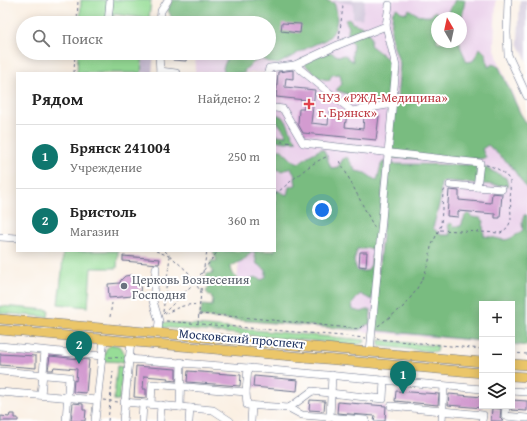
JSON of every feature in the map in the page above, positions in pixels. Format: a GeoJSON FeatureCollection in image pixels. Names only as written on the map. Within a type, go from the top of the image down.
{"type":"FeatureCollection","features":[{"type":"Feature","properties":{"kind":"main road","name":"Московский проспект"},"geometry":{"type":"LineString","coordinates":[[0,319],[479,362]]}},
{"type":"Feature","properties":{"kind":"main road"},"geometry":{"type":"LineString","coordinates":[[104,338],[105,328]]}},
{"type":"Feature","properties":{"kind":"main road","name":"Московский проспект"},"geometry":{"type":"LineString","coordinates":[[0,330],[104,338],[479,373]]}},
{"type":"Feature","properties":{"kind":"main road"},"geometry":{"type":"LineString","coordinates":[[131,330],[131,341]]}},
{"type":"Feature","properties":{"kind":"main road"},"geometry":{"type":"LineString","coordinates":[[515,364],[527,365]]}},
{"type":"Feature","properties":{"kind":"main road"},"geometry":{"type":"LineString","coordinates":[[515,376],[527,377]]}},
{"type":"Feature","properties":{"kind":"street"},"geometry":{"type":"LineString","coordinates":[[109,16],[110,0]]}},
{"type":"Feature","properties":{"kind":"street"},"geometry":{"type":"LineString","coordinates":[[161,16],[168,0]]}},
{"type":"Feature","properties":{"kind":"street"},"geometry":{"type":"LineString","coordinates":[[508,0],[508,55],[527,96]]}},
{"type":"Feature","properties":{"kind":"street"},"geometry":{"type":"LineString","coordinates":[[370,352],[396,66],[386,26],[389,4]]}},
{"type":"Feature","properties":{"kind":"street"},"geometry":{"type":"LineString","coordinates":[[268,72],[269,68],[295,65],[338,45],[386,26]]}},
{"type":"Feature","properties":{"kind":"street"},"geometry":{"type":"LineString","coordinates":[[159,60],[160,72]]}},
{"type":"Feature","properties":{"kind":"street"},"geometry":{"type":"LineString","coordinates":[[295,65],[352,111],[393,104]]}},
{"type":"Feature","properties":{"kind":"street"},"geometry":{"type":"LineString","coordinates":[[276,108],[283,109],[303,143],[480,163],[477,187]]}},
{"type":"Feature","properties":{"kind":"street"},"geometry":{"type":"LineString","coordinates":[[450,185],[502,189]]}},
{"type":"Feature","properties":{"kind":"street"},"geometry":{"type":"LineString","coordinates":[[0,237],[16,238]]}},
{"type":"Feature","properties":{"kind":"street"},"geometry":{"type":"LineString","coordinates":[[156,268],[153,301],[161,318],[158,332]]}},
{"type":"Feature","properties":{"kind":"street"},"geometry":{"type":"LineString","coordinates":[[94,421],[104,338]]}},
{"type":"Feature","properties":{"kind":"street"},"geometry":{"type":"LineString","coordinates":[[123,421],[131,341]]}},
{"type":"Feature","properties":{"kind":"street"},"geometry":{"type":"LineString","coordinates":[[0,346],[102,356]]}},
{"type":"Feature","properties":{"kind":"street"},"geometry":{"type":"LineString","coordinates":[[41,395],[45,351]]}},
{"type":"Feature","properties":{"kind":"street"},"geometry":{"type":"LineString","coordinates":[[128,359],[182,362],[479,389]]}},
{"type":"Feature","properties":{"kind":"street"},"geometry":{"type":"LineString","coordinates":[[180,407],[182,362]]}},
{"type":"Feature","properties":{"kind":"street"},"geometry":{"type":"LineString","coordinates":[[248,368],[246,392],[247,405],[289,408],[302,415],[325,418],[366,420]]}},
{"type":"Feature","properties":{"kind":"street"},"geometry":{"type":"LineString","coordinates":[[0,371],[69,377],[66,421]]}},
{"type":"Feature","properties":{"kind":"street"},"geometry":{"type":"LineString","coordinates":[[325,418],[331,393],[332,375]]}},
{"type":"Feature","properties":{"kind":"street"},"geometry":{"type":"LineString","coordinates":[[289,408],[312,391],[383,398],[384,380]]}},
{"type":"Feature","properties":{"kind":"street"},"geometry":{"type":"LineString","coordinates":[[151,404],[152,384],[246,392]]}},
{"type":"Feature","properties":{"kind":"street"},"geometry":{"type":"LineString","coordinates":[[442,421],[444,386]]}},
{"type":"Feature","properties":{"kind":"street"},"geometry":{"type":"LineString","coordinates":[[515,391],[527,392]]}},
{"type":"Feature","properties":{"kind":"street"},"geometry":{"type":"LineString","coordinates":[[0,392],[97,400]]}},
{"type":"Feature","properties":{"kind":"street"},"geometry":{"type":"LineString","coordinates":[[124,402],[213,410],[230,421]]}},
{"type":"Feature","properties":{"kind":"street"},"geometry":{"type":"LineString","coordinates":[[142,421],[143,404]]}},
{"type":"Feature","properties":{"kind":"street"},"geometry":{"type":"LineString","coordinates":[[160,421],[161,405]]}},
{"type":"Feature","properties":{"kind":"street"},"geometry":{"type":"LineString","coordinates":[[251,421],[252,406]]}},
{"type":"Feature","properties":{"kind":"street"},"geometry":{"type":"LineString","coordinates":[[391,406],[483,415],[482,421]]}},
{"type":"Feature","properties":{"kind":"street"},"geometry":{"type":"LineString","coordinates":[[189,421],[190,408]]}},
{"type":"Feature","properties":{"kind":"street"},"geometry":{"type":"LineString","coordinates":[[506,409],[505,416],[527,418]]}},
{"type":"Feature","properties":{"kind":"path"},"geometry":{"type":"LineString","coordinates":[[77,16],[78,0]]}},
{"type":"Feature","properties":{"kind":"path"},"geometry":{"type":"LineString","coordinates":[[338,45],[343,6]]}},
{"type":"Feature","properties":{"kind":"path"},"geometry":{"type":"LineString","coordinates":[[74,72],[75,60]]}},
{"type":"Feature","properties":{"kind":"path"},"geometry":{"type":"LineString","coordinates":[[276,141],[303,143]]}},
{"type":"Feature","properties":{"kind":"path"},"geometry":{"type":"LineString","coordinates":[[276,193],[309,167],[329,156]]}},
{"type":"Feature","properties":{"kind":"path"},"geometry":{"type":"LineString","coordinates":[[340,161],[380,238]]}},
{"type":"Feature","properties":{"kind":"path"},"geometry":{"type":"LineString","coordinates":[[440,230],[501,233],[508,227],[511,220],[510,181],[507,176],[494,167],[480,163]]}},
{"type":"Feature","properties":{"kind":"path"},"geometry":{"type":"LineString","coordinates":[[199,314],[359,329],[363,326],[375,328],[403,307],[415,292],[424,276],[429,261],[431,247],[440,230],[443,193],[445,188],[450,185]]}},
{"type":"Feature","properties":{"kind":"path"},"geometry":{"type":"LineString","coordinates":[[159,252],[170,256]]}},
{"type":"Feature","properties":{"kind":"path"},"geometry":{"type":"LineString","coordinates":[[166,252],[188,272],[201,292]]}},
{"type":"Feature","properties":{"kind":"path"},"geometry":{"type":"LineString","coordinates":[[198,324],[206,252]]}},
{"type":"Feature","properties":{"kind":"path"},"geometry":{"type":"LineString","coordinates":[[161,318],[195,282],[217,252]]}},
{"type":"Feature","properties":{"kind":"path"},"geometry":{"type":"LineString","coordinates":[[161,318],[170,256]]}},
{"type":"Feature","properties":{"kind":"path"},"geometry":{"type":"LineString","coordinates":[[110,317],[112,304]]}},
{"type":"Feature","properties":{"kind":"path"},"geometry":{"type":"LineString","coordinates":[[161,318],[181,306],[190,304],[200,305]]}},
{"type":"Feature","properties":{"kind":"path"},"geometry":{"type":"LineString","coordinates":[[161,318],[198,324],[371,338],[479,349]]}},
{"type":"Feature","properties":{"kind":"path"},"geometry":{"type":"LineString","coordinates":[[515,353],[527,354]]}},
{"type":"Feature","properties":{"kind":"path"},"geometry":{"type":"LineString","coordinates":[[102,356],[128,359]]}},
{"type":"Feature","properties":{"kind":"path"},"geometry":{"type":"LineString","coordinates":[[108,421],[113,372]]}},
{"type":"Feature","properties":{"kind":"path"},"geometry":{"type":"LineString","coordinates":[[97,400],[124,402]]}},
{"type":"Feature","properties":{"kind":"shaded area"},"geometry":{"type":"Polygon","coordinates":[[[332,0],[496,0],[494,45],[498,60],[521,113],[527,123],[527,346],[515,345],[515,301],[479,301],[479,342],[233,320],[240,252],[276,252],[276,72],[195,72],[196,60],[276,60],[276,51],[328,36],[332,0]]]}},
{"type":"Feature","properties":{"kind":"shaded area"},"geometry":{"type":"Polygon","coordinates":[[[333,0],[365,0],[362,19],[353,18],[353,4],[333,0]]]}},
{"type":"Feature","properties":{"kind":"shaded area"},"geometry":{"type":"Polygon","coordinates":[[[520,0],[527,0],[527,61],[518,43],[520,0]]]}},
{"type":"Feature","properties":{"kind":"shaded area"},"geometry":{"type":"Polygon","coordinates":[[[143,60],[153,60],[152,72],[142,72],[143,60]]]}},
{"type":"Feature","properties":{"kind":"green space"},"geometry":{"type":"Polygon","coordinates":[[[81,0],[151,0],[149,16],[128,16],[114,14],[114,16],[80,16],[81,0]]]}},
{"type":"Feature","properties":{"kind":"green space"},"geometry":{"type":"Polygon","coordinates":[[[172,0],[325,0],[334,3],[337,12],[337,22],[334,31],[327,39],[278,64],[270,63],[264,60],[276,60],[276,16],[171,16],[168,10],[172,0]]]}},
{"type":"Feature","properties":{"kind":"green space"},"geometry":{"type":"Polygon","coordinates":[[[455,0],[465,0],[463,12],[449,12],[455,0]]]}},
{"type":"Feature","properties":{"kind":"green space"},"geometry":{"type":"Polygon","coordinates":[[[397,8],[401,12],[407,13],[409,9],[422,16],[431,16],[431,48],[461,48],[467,62],[473,61],[480,48],[486,54],[488,67],[493,64],[499,67],[520,113],[527,124],[527,189],[511,166],[488,145],[482,149],[486,158],[389,158],[393,111],[397,102],[400,64],[392,41],[391,29],[393,11],[397,8]]]}},
{"type":"Feature","properties":{"kind":"green space"},"geometry":{"type":"Polygon","coordinates":[[[350,19],[352,23],[367,28],[371,38],[370,45],[394,64],[390,96],[375,104],[336,90],[342,84],[340,74],[332,75],[329,80],[319,78],[300,60],[330,52],[338,56],[345,55],[353,62],[353,44],[349,38],[349,27],[345,20],[350,19]]]}},
{"type":"Feature","properties":{"kind":"green space"},"geometry":{"type":"Polygon","coordinates":[[[78,60],[142,60],[141,72],[77,72],[78,60]]]}},
{"type":"Feature","properties":{"kind":"green space"},"geometry":{"type":"Polygon","coordinates":[[[226,60],[260,60],[250,65],[244,72],[225,72],[223,68],[226,60]]]}},
{"type":"Feature","properties":{"kind":"green space"},"geometry":{"type":"Polygon","coordinates":[[[276,114],[284,118],[297,141],[286,142],[276,140],[276,135],[286,136],[277,121],[276,114]]]}},
{"type":"Feature","properties":{"kind":"green space"},"geometry":{"type":"Polygon","coordinates":[[[321,149],[324,150],[331,168],[338,167],[343,159],[347,157],[356,171],[365,173],[377,181],[381,165],[385,162],[377,248],[357,249],[354,261],[357,271],[367,271],[371,265],[372,255],[376,257],[372,300],[360,294],[352,304],[353,310],[362,312],[371,310],[370,324],[366,325],[360,330],[200,317],[202,305],[212,306],[213,299],[206,292],[210,284],[206,279],[207,274],[213,273],[210,266],[211,261],[217,261],[213,252],[254,252],[276,252],[276,190],[287,195],[289,187],[296,185],[294,173],[291,168],[282,171],[276,169],[276,150],[282,150],[292,160],[299,163],[321,149]],[[254,252],[250,253],[245,259],[231,266],[239,284],[245,280],[255,277],[262,280],[266,277],[266,270],[257,264],[254,252]]]}},
{"type":"Feature","properties":{"kind":"green space"},"geometry":{"type":"Polygon","coordinates":[[[389,164],[480,165],[506,178],[508,186],[446,181],[441,183],[440,201],[433,228],[441,235],[450,235],[448,225],[451,223],[455,227],[461,226],[465,216],[468,213],[472,217],[480,218],[484,221],[484,236],[505,240],[512,238],[523,230],[522,223],[524,215],[527,215],[527,346],[515,344],[515,301],[479,301],[479,341],[373,330],[389,164]]]}},
{"type":"Feature","properties":{"kind":"green space"},"geometry":{"type":"Polygon","coordinates":[[[63,252],[118,252],[117,268],[91,268],[88,307],[58,304],[63,252]]]}},
{"type":"Feature","properties":{"kind":"green space"},"geometry":{"type":"Polygon","coordinates":[[[0,306],[49,310],[48,317],[0,313],[0,306]]]}},
{"type":"Feature","properties":{"kind":"green space"},"geometry":{"type":"Polygon","coordinates":[[[161,322],[365,340],[365,342],[357,345],[161,327],[161,322]]]}},
{"type":"Feature","properties":{"kind":"green space"},"geometry":{"type":"Polygon","coordinates":[[[379,340],[438,346],[437,352],[379,346],[379,340]]]}},
{"type":"Feature","properties":{"kind":"green space"},"geometry":{"type":"Polygon","coordinates":[[[111,345],[121,347],[124,355],[124,362],[103,361],[106,349],[111,345]]]}},
{"type":"Feature","properties":{"kind":"green space"},"geometry":{"type":"Polygon","coordinates":[[[117,366],[123,367],[119,400],[114,400],[117,366]]]}},
{"type":"Feature","properties":{"kind":"building"},"geometry":{"type":"Polygon","coordinates":[[[282,23],[301,24],[300,33],[281,31],[282,23]]]}},
{"type":"Feature","properties":{"kind":"building","name":"ЧУЗ «РЖД-Медицина» г. Брянск»"},"geometry":{"type":"Polygon","coordinates":[[[293,70],[293,79],[286,78],[285,87],[315,90],[311,123],[328,125],[329,112],[347,114],[345,127],[363,129],[364,115],[379,116],[376,140],[303,133],[298,124],[299,109],[304,109],[305,100],[276,97],[278,72],[293,70]]]}},
{"type":"Feature","properties":{"kind":"building"},"geometry":{"type":"Polygon","coordinates":[[[449,190],[459,191],[459,200],[491,203],[492,193],[502,194],[500,218],[495,218],[495,214],[458,211],[458,217],[447,216],[449,190]]]}},
{"type":"Feature","properties":{"kind":"building"},"geometry":{"type":"Polygon","coordinates":[[[360,252],[367,252],[366,267],[359,266],[360,252]]]}},
{"type":"Feature","properties":{"kind":"building"},"geometry":{"type":"Polygon","coordinates":[[[123,256],[160,259],[159,264],[123,261],[123,256]]]}},
{"type":"Feature","properties":{"kind":"building","name":"Церковь Вознесения Господня"},"geometry":{"type":"Polygon","coordinates":[[[131,275],[138,278],[141,282],[140,293],[133,296],[109,298],[108,284],[120,283],[125,276],[131,275]]]}},
{"type":"Feature","properties":{"kind":"building"},"geometry":{"type":"Polygon","coordinates":[[[0,354],[36,356],[36,368],[0,365],[0,354]]]}},
{"type":"Feature","properties":{"kind":"building"},"geometry":{"type":"Polygon","coordinates":[[[50,356],[89,360],[86,393],[73,392],[77,369],[54,367],[53,370],[48,370],[50,356]]]}},
{"type":"Feature","properties":{"kind":"building"},"geometry":{"type":"Polygon","coordinates":[[[136,366],[176,369],[176,381],[167,380],[168,378],[144,376],[143,389],[146,389],[146,398],[134,397],[136,366]]]}},
{"type":"Feature","properties":{"kind":"building"},"geometry":{"type":"Polygon","coordinates":[[[188,371],[241,375],[240,386],[187,382],[188,371]]]}},
{"type":"Feature","properties":{"kind":"building"},"geometry":{"type":"Polygon","coordinates":[[[254,376],[298,380],[297,391],[253,387],[254,376]]]}},
{"type":"Feature","properties":{"kind":"building"},"geometry":{"type":"Polygon","coordinates":[[[396,391],[439,394],[438,405],[395,401],[396,391]]]}},
{"type":"Feature","properties":{"kind":"building"},"geometry":{"type":"Polygon","coordinates":[[[449,394],[479,397],[479,408],[448,405],[449,394]]]}},
{"type":"Feature","properties":{"kind":"building"},"geometry":{"type":"Polygon","coordinates":[[[310,400],[325,401],[324,411],[309,410],[310,400]]]}},
{"type":"Feature","properties":{"kind":"building"},"geometry":{"type":"Polygon","coordinates":[[[515,400],[527,401],[527,411],[511,410],[515,409],[515,400]]]}},
{"type":"Feature","properties":{"kind":"building"},"geometry":{"type":"Polygon","coordinates":[[[338,402],[386,406],[385,421],[374,421],[375,416],[337,413],[338,402]]]}},
{"type":"Feature","properties":{"kind":"building"},"geometry":{"type":"Polygon","coordinates":[[[73,403],[83,404],[83,410],[86,410],[85,421],[71,421],[73,403]]]}},
{"type":"Feature","properties":{"kind":"building"},"geometry":{"type":"Polygon","coordinates":[[[492,409],[501,409],[500,418],[503,421],[491,421],[492,409]]]}},
{"type":"Feature","properties":{"kind":"building"},"geometry":{"type":"Polygon","coordinates":[[[10,414],[15,414],[15,418],[18,418],[18,421],[1,421],[1,416],[9,417],[10,414]]]}},
{"type":"Feature","properties":{"kind":"place","name":"ЧУЗ «РЖД-Медицина» г. Брянск»"},"geometry":{"type":"Point","coordinates":[309,104]}},
{"type":"Feature","properties":{"kind":"place","name":"Церковь Вознесения Господня"},"geometry":{"type":"Point","coordinates":[124,286]}},
{"type":"Feature","properties":{"kind":"place","name":"Бристоль"},"geometry":{"type":"Point","coordinates":[79,364]}},
{"type":"Feature","properties":{"kind":"place","name":"Брянск 241004"},"geometry":{"type":"Point","coordinates":[403,394]}}]}
